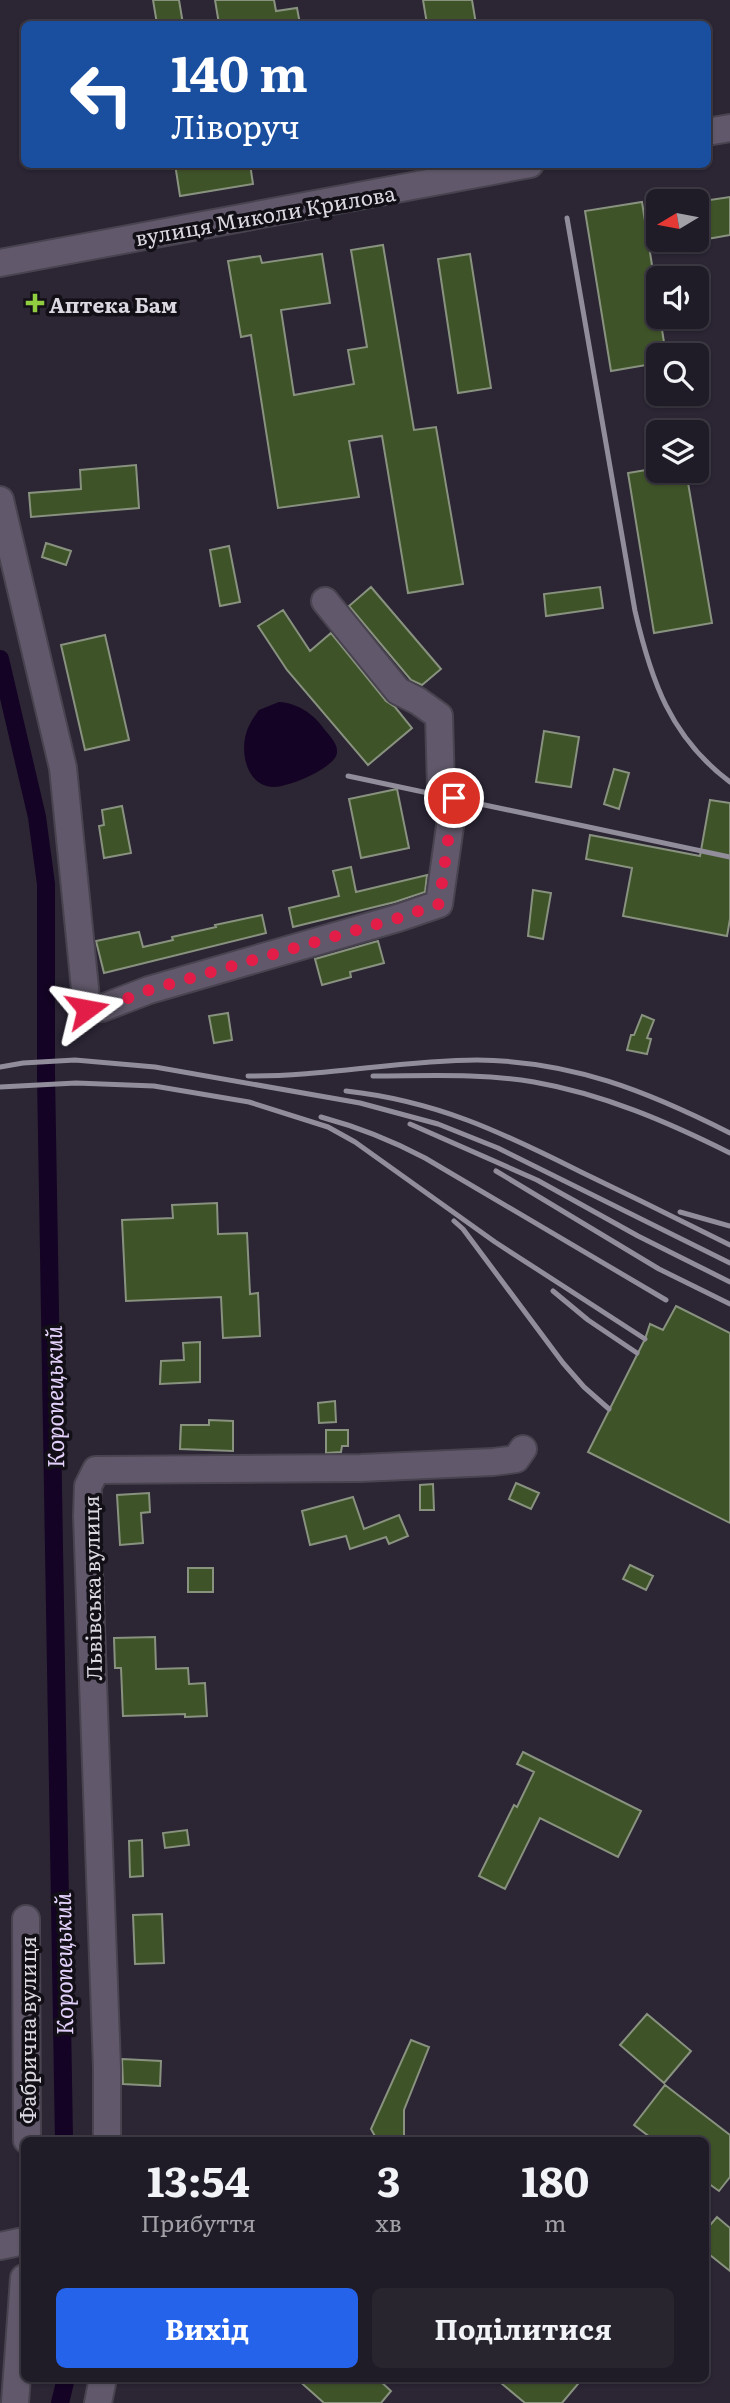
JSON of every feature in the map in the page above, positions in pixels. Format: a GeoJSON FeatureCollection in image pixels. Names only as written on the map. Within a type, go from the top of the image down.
{"type":"FeatureCollection","features":[{"type":"Feature","properties":{"kind":"street"},"geometry":{"type":"LineString","coordinates":[[711,131],[730,128]]}},
{"type":"Feature","properties":{"kind":"street","name":"вулиця Миколи Крилова"},"geometry":{"type":"LineString","coordinates":[[0,262],[508,168]]}},
{"type":"Feature","properties":{"kind":"street"},"geometry":{"type":"LineString","coordinates":[[0,500],[63,768],[87,1009],[102,1008],[149,990],[439,904],[454,798],[441,787],[439,716],[398,691],[325,601]]}},
{"type":"Feature","properties":{"kind":"street","name":"Львівська вулиця"},"geometry":{"type":"LineString","coordinates":[[107,2137],[87,1516],[88,1486],[96,1470],[361,1468],[516,1459],[523,1449]]}},
{"type":"Feature","properties":{"kind":"street","name":"Фабрична вулиця"},"geometry":{"type":"LineString","coordinates":[[26,1919],[27,2137]]}},
{"type":"Feature","properties":{"kind":"street"},"geometry":{"type":"LineString","coordinates":[[0,2246],[21,2242]]}},
{"type":"Feature","properties":{"kind":"street"},"geometry":{"type":"LineString","coordinates":[[15,2403],[21,2320]]}},
{"type":"Feature","properties":{"kind":"street"},"geometry":{"type":"LineString","coordinates":[[99,2403],[102,2382]]}},
{"type":"Feature","properties":{"kind":"shaded area"},"geometry":{"type":"Polygon","coordinates":[[[279,702],[299,707],[310,714],[333,740],[337,752],[329,764],[301,780],[281,786],[265,786],[252,776],[248,768],[244,742],[248,727],[259,710],[279,702]]]}},
{"type":"Feature","properties":{"kind":"building"},"geometry":{"type":"Polygon","coordinates":[[[153,0],[179,0],[182,21],[156,21],[153,0]]]}},
{"type":"Feature","properties":{"kind":"building"},"geometry":{"type":"Polygon","coordinates":[[[215,0],[274,0],[276,11],[297,8],[299,21],[218,21],[215,0]]]}},
{"type":"Feature","properties":{"kind":"building"},"geometry":{"type":"Polygon","coordinates":[[[423,0],[472,0],[476,21],[426,21],[423,0]]]}},
{"type":"Feature","properties":{"kind":"building"},"geometry":{"type":"Polygon","coordinates":[[[176,168],[251,168],[253,184],[180,196],[176,168]]]}},
{"type":"Feature","properties":{"kind":"building"},"geometry":{"type":"Polygon","coordinates":[[[730,197],[730,235],[709,239],[709,200],[730,197]]]}},
{"type":"Feature","properties":{"kind":"building"},"geometry":{"type":"Polygon","coordinates":[[[642,202],[646,252],[650,252],[652,266],[646,266],[646,329],[662,329],[664,343],[646,343],[646,365],[611,371],[585,211],[642,202]]]}},
{"type":"Feature","properties":{"kind":"building"},"geometry":{"type":"Polygon","coordinates":[[[383,245],[414,430],[436,427],[463,584],[408,593],[382,436],[349,441],[359,497],[278,508],[251,335],[241,337],[228,261],[260,256],[262,263],[322,254],[330,303],[281,310],[294,395],[354,384],[348,350],[367,347],[351,250],[383,245]]]}},
{"type":"Feature","properties":{"kind":"building"},"geometry":{"type":"Polygon","coordinates":[[[470,254],[491,388],[458,393],[438,259],[470,254]]]}},
{"type":"Feature","properties":{"kind":"building"},"geometry":{"type":"Polygon","coordinates":[[[136,465],[139,508],[31,517],[29,493],[81,489],[80,470],[136,465]]]}},
{"type":"Feature","properties":{"kind":"building"},"geometry":{"type":"Polygon","coordinates":[[[646,470],[646,483],[688,483],[712,623],[654,633],[628,473],[646,470]]]}},
{"type":"Feature","properties":{"kind":"building"},"geometry":{"type":"Polygon","coordinates":[[[46,543],[71,551],[66,565],[42,557],[46,543]]]}},
{"type":"Feature","properties":{"kind":"building"},"geometry":{"type":"Polygon","coordinates":[[[229,546],[240,602],[220,606],[210,550],[229,546]]]}},
{"type":"Feature","properties":{"kind":"building"},"geometry":{"type":"Polygon","coordinates":[[[371,587],[441,669],[422,685],[411,680],[349,606],[371,587]]]}},
{"type":"Feature","properties":{"kind":"building"},"geometry":{"type":"Polygon","coordinates":[[[600,587],[603,608],[546,616],[544,594],[600,587]]]}},
{"type":"Feature","properties":{"kind":"building"},"geometry":{"type":"Polygon","coordinates":[[[283,610],[310,651],[331,633],[386,701],[395,707],[412,728],[368,765],[287,670],[258,626],[283,610]]]}},
{"type":"Feature","properties":{"kind":"building"},"geometry":{"type":"Polygon","coordinates":[[[105,635],[129,740],[85,750],[61,645],[105,635]]]}},
{"type":"Feature","properties":{"kind":"building"},"geometry":{"type":"Polygon","coordinates":[[[544,731],[579,737],[571,787],[536,782],[544,731]]]}},
{"type":"Feature","properties":{"kind":"building"},"geometry":{"type":"Polygon","coordinates":[[[614,769],[629,773],[619,809],[604,804],[614,769]]]}},
{"type":"Feature","properties":{"kind":"building"},"geometry":{"type":"Polygon","coordinates":[[[397,789],[409,848],[361,858],[349,799],[397,789]]]}},
{"type":"Feature","properties":{"kind":"building"},"geometry":{"type":"Polygon","coordinates":[[[710,800],[730,803],[730,919],[727,936],[623,916],[632,868],[586,859],[590,835],[700,856],[710,800]]]}},
{"type":"Feature","properties":{"kind":"building"},"geometry":{"type":"Polygon","coordinates":[[[122,806],[131,853],[104,858],[99,826],[104,825],[102,810],[122,806]]]}},
{"type":"Feature","properties":{"kind":"building"},"geometry":{"type":"Polygon","coordinates":[[[351,867],[356,892],[427,875],[425,892],[293,927],[289,908],[339,896],[333,871],[351,867]]]}},
{"type":"Feature","properties":{"kind":"building"},"geometry":{"type":"Polygon","coordinates":[[[533,890],[551,893],[543,939],[528,936],[533,890]]]}},
{"type":"Feature","properties":{"kind":"building"},"geometry":{"type":"Polygon","coordinates":[[[262,915],[266,933],[104,973],[96,941],[139,932],[143,947],[216,927],[215,925],[262,915]]]}},
{"type":"Feature","properties":{"kind":"building"},"geometry":{"type":"Polygon","coordinates":[[[378,941],[384,963],[350,972],[351,977],[322,985],[315,959],[378,941]]]}},
{"type":"Feature","properties":{"kind":"building"},"geometry":{"type":"Polygon","coordinates":[[[228,1013],[232,1040],[214,1043],[209,1016],[228,1013]]]}},
{"type":"Feature","properties":{"kind":"building"},"geometry":{"type":"Polygon","coordinates":[[[642,1015],[654,1020],[647,1038],[651,1039],[647,1054],[627,1050],[631,1035],[634,1035],[642,1015]]]}},
{"type":"Feature","properties":{"kind":"building"},"geometry":{"type":"Polygon","coordinates":[[[217,1203],[218,1234],[247,1233],[250,1294],[258,1293],[260,1336],[223,1338],[221,1297],[126,1301],[122,1220],[173,1218],[172,1205],[217,1203]]]}},
{"type":"Feature","properties":{"kind":"building"},"geometry":{"type":"Polygon","coordinates":[[[676,1306],[730,1333],[730,1523],[588,1452],[650,1324],[663,1330],[676,1306]]]}},
{"type":"Feature","properties":{"kind":"building"},"geometry":{"type":"Polygon","coordinates":[[[200,1342],[200,1382],[160,1384],[161,1361],[184,1360],[183,1343],[200,1342]]]}},
{"type":"Feature","properties":{"kind":"building"},"geometry":{"type":"Polygon","coordinates":[[[335,1401],[336,1422],[319,1423],[318,1403],[335,1401]]]}},
{"type":"Feature","properties":{"kind":"building"},"geometry":{"type":"Polygon","coordinates":[[[209,1420],[233,1421],[233,1451],[180,1449],[181,1425],[209,1425],[209,1420]]]}},
{"type":"Feature","properties":{"kind":"building"},"geometry":{"type":"Polygon","coordinates":[[[326,1430],[348,1430],[348,1446],[342,1446],[341,1452],[326,1453],[326,1430]]]}},
{"type":"Feature","properties":{"kind":"building"},"geometry":{"type":"Polygon","coordinates":[[[516,1483],[539,1493],[531,1509],[509,1499],[516,1483]]]}},
{"type":"Feature","properties":{"kind":"building"},"geometry":{"type":"Polygon","coordinates":[[[433,1484],[434,1510],[420,1510],[420,1485],[433,1484]]]}},
{"type":"Feature","properties":{"kind":"building"},"geometry":{"type":"Polygon","coordinates":[[[149,1493],[150,1512],[141,1513],[143,1543],[120,1545],[117,1495],[149,1493]]]}},
{"type":"Feature","properties":{"kind":"building"},"geometry":{"type":"Polygon","coordinates":[[[353,1497],[364,1529],[399,1515],[408,1536],[389,1544],[386,1537],[350,1549],[346,1536],[310,1545],[302,1511],[353,1497]]]}},
{"type":"Feature","properties":{"kind":"building"},"geometry":{"type":"Polygon","coordinates":[[[630,1565],[653,1576],[646,1590],[623,1579],[630,1565]]]}},
{"type":"Feature","properties":{"kind":"building"},"geometry":{"type":"Polygon","coordinates":[[[188,1568],[213,1568],[213,1592],[188,1592],[188,1568]]]}},
{"type":"Feature","properties":{"kind":"building"},"geometry":{"type":"Polygon","coordinates":[[[155,1637],[156,1669],[188,1668],[189,1684],[205,1683],[207,1716],[123,1716],[121,1668],[115,1668],[114,1638],[155,1637]]]}},
{"type":"Feature","properties":{"kind":"building"},"geometry":{"type":"Polygon","coordinates":[[[523,1752],[641,1811],[618,1857],[540,1818],[505,1889],[479,1876],[514,1805],[517,1807],[534,1772],[517,1764],[523,1752]]]}},
{"type":"Feature","properties":{"kind":"building"},"geometry":{"type":"Polygon","coordinates":[[[187,1830],[189,1845],[165,1848],[163,1833],[187,1830]]]}},
{"type":"Feature","properties":{"kind":"building"},"geometry":{"type":"Polygon","coordinates":[[[142,1840],[143,1876],[130,1877],[129,1841],[142,1840]]]}},
{"type":"Feature","properties":{"kind":"building"},"geometry":{"type":"Polygon","coordinates":[[[162,1914],[164,1963],[135,1964],[133,1915],[162,1914]]]}},
{"type":"Feature","properties":{"kind":"building"},"geometry":{"type":"Polygon","coordinates":[[[647,2014],[691,2051],[664,2083],[620,2045],[647,2014]]]}},
{"type":"Feature","properties":{"kind":"building"},"geometry":{"type":"Polygon","coordinates":[[[411,2040],[429,2047],[404,2110],[404,2135],[375,2137],[371,2129],[411,2040]]]}},
{"type":"Feature","properties":{"kind":"building"},"geometry":{"type":"Polygon","coordinates":[[[122,2059],[161,2061],[160,2086],[123,2084],[122,2059]]]}},
{"type":"Feature","properties":{"kind":"building"},"geometry":{"type":"Polygon","coordinates":[[[665,2085],[730,2135],[730,2177],[719,2191],[709,2184],[709,2137],[650,2137],[634,2125],[665,2085]]]}},
{"type":"Feature","properties":{"kind":"building"},"geometry":{"type":"Polygon","coordinates":[[[717,2217],[730,2228],[730,2271],[709,2254],[709,2226],[717,2217]]]}},
{"type":"Feature","properties":{"kind":"building"},"geometry":{"type":"Polygon","coordinates":[[[300,2382],[381,2382],[391,2391],[381,2403],[324,2403],[300,2382]]]}},
{"type":"Feature","properties":{"kind":"building"},"geometry":{"type":"Polygon","coordinates":[[[500,2382],[580,2382],[562,2403],[525,2403],[500,2382]]]}},
{"type":"Feature","properties":{"kind":"waterway","name":"Коропецький"},"geometry":{"type":"LineString","coordinates":[[0,659],[37,817],[46,884],[46,1075],[64,2137]]}},
{"type":"Feature","properties":{"kind":"waterway","name":"Коропецький"},"geometry":{"type":"LineString","coordinates":[[60,2403],[65,2382]]}},
{"type":"Feature","properties":{"kind":"railway"},"geometry":{"type":"LineString","coordinates":[[567,218],[635,611],[648,660],[656,684],[678,726],[709,765],[730,782]]}},
{"type":"Feature","properties":{"kind":"railway"},"geometry":{"type":"LineString","coordinates":[[348,776],[730,857]]}},
{"type":"Feature","properties":{"kind":"railway"},"geometry":{"type":"LineString","coordinates":[[0,1067],[75,1060],[155,1067],[360,1103],[438,1124],[498,1148],[730,1263]]}},
{"type":"Feature","properties":{"kind":"railway"},"geometry":{"type":"LineString","coordinates":[[248,1076],[305,1074],[448,1061],[512,1062],[577,1072],[608,1081],[669,1104],[730,1133]]}},
{"type":"Feature","properties":{"kind":"railway"},"geometry":{"type":"LineString","coordinates":[[373,1076],[494,1077],[560,1087],[635,1110],[730,1153]]}},
{"type":"Feature","properties":{"kind":"railway"},"geometry":{"type":"LineString","coordinates":[[0,1087],[76,1083],[154,1086],[249,1102],[328,1127],[355,1142],[495,1242],[645,1339]]}},
{"type":"Feature","properties":{"kind":"railway"},"geometry":{"type":"LineString","coordinates":[[346,1091],[410,1102],[468,1120],[730,1245]]}},
{"type":"Feature","properties":{"kind":"railway"},"geometry":{"type":"LineString","coordinates":[[321,1117],[374,1134],[425,1158],[666,1300]]}},
{"type":"Feature","properties":{"kind":"railway"},"geometry":{"type":"LineString","coordinates":[[410,1124],[537,1180],[638,1236],[730,1282]]}},
{"type":"Feature","properties":{"kind":"railway"},"geometry":{"type":"LineString","coordinates":[[496,1171],[659,1269],[730,1304]]}},
{"type":"Feature","properties":{"kind":"railway"},"geometry":{"type":"LineString","coordinates":[[680,1212],[730,1226]]}},
{"type":"Feature","properties":{"kind":"railway"},"geometry":{"type":"LineString","coordinates":[[454,1221],[463,1229],[563,1363],[584,1387],[609,1409]]}},
{"type":"Feature","properties":{"kind":"railway"},"geometry":{"type":"LineString","coordinates":[[553,1291],[588,1320],[637,1353]]}},
{"type":"Feature","properties":{"kind":"place","name":"Аптека Бам"},"geometry":{"type":"Point","coordinates":[35,303]}},
{"type":"Feature","properties":{"kind":"route"},"geometry":{"type":"LineString","coordinates":[[87,1009],[102,1008],[149,990],[439,904],[454,798]]}}]}
